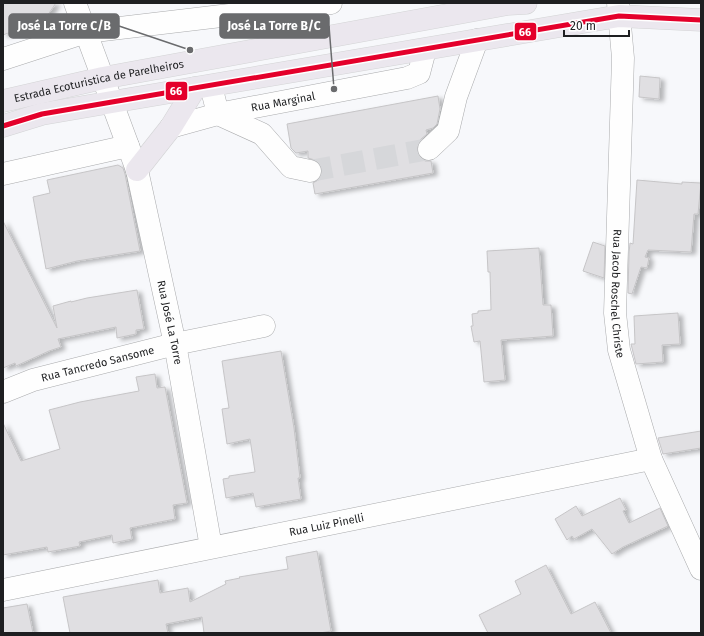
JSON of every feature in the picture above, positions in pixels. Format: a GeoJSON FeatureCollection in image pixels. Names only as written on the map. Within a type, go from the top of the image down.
{"type":"FeatureCollection","features":[{"type":"Feature","properties":{"kind":"main road","name":"Estrada Ecoturistica de Parelheiros"},"geometry":{"type":"LineString","coordinates":[[3,101],[103,78],[508,4],[526,3]]}},
{"type":"Feature","properties":{"kind":"main road","name":"Estrada Ecoturistica de Parelheiros"},"geometry":{"type":"LineString","coordinates":[[3,126],[42,114],[326,65],[425,50],[618,10],[701,20]]}},
{"type":"Feature","properties":{"kind":"main road"},"geometry":{"type":"LineString","coordinates":[[137,170],[203,87]]}},
{"type":"Feature","properties":{"kind":"street","name":"Rua José La Torre"},"geometry":{"type":"LineString","coordinates":[[76,3],[137,170],[175,344],[211,547]]}},
{"type":"Feature","properties":{"kind":"street"},"geometry":{"type":"LineString","coordinates":[[3,59],[86,32],[331,3]]}},
{"type":"Feature","properties":{"kind":"street","name":"Rua Jacob Roschel Christe"},"geometry":{"type":"LineString","coordinates":[[618,10],[623,58],[615,313],[618,350],[651,459],[701,569]]}},
{"type":"Feature","properties":{"kind":"street"},"geometry":{"type":"LineString","coordinates":[[429,149],[448,131],[456,97],[477,40]]}},
{"type":"Feature","properties":{"kind":"street","name":"Rua Marginal"},"geometry":{"type":"LineString","coordinates":[[171,127],[218,114],[407,78],[419,73],[425,50]]}},
{"type":"Feature","properties":{"kind":"street"},"geometry":{"type":"LineString","coordinates":[[203,87],[218,114],[262,134],[291,167],[310,171]]}},
{"type":"Feature","properties":{"kind":"street"},"geometry":{"type":"LineString","coordinates":[[3,174],[128,146]]}},
{"type":"Feature","properties":{"kind":"street","name":"Rua Tancredo Sansome"},"geometry":{"type":"LineString","coordinates":[[3,392],[33,380],[175,344],[264,326]]}},
{"type":"Feature","properties":{"kind":"street","name":"Rua Luiz Pinelli"},"geometry":{"type":"LineString","coordinates":[[3,590],[651,459]]}},
{"type":"Feature","properties":{"kind":"building"},"geometry":{"type":"Polygon","coordinates":[[[3,3],[56,3],[45,19],[3,35],[3,3]]]}},
{"type":"Feature","properties":{"kind":"building"},"geometry":{"type":"Polygon","coordinates":[[[640,76],[660,78],[659,99],[639,97],[640,76]]]}},
{"type":"Feature","properties":{"kind":"building"},"geometry":{"type":"Polygon","coordinates":[[[438,96],[440,109],[437,124],[433,128],[426,130],[427,134],[420,140],[417,146],[417,152],[420,157],[425,161],[431,161],[433,173],[315,194],[313,183],[320,179],[322,167],[318,161],[308,158],[308,151],[296,153],[291,148],[287,124],[438,96]]]}},
{"type":"Feature","properties":{"kind":"building"},"geometry":{"type":"Polygon","coordinates":[[[118,165],[123,168],[125,174],[140,251],[77,261],[46,269],[33,197],[50,193],[47,180],[118,165]]]}},
{"type":"Feature","properties":{"kind":"building"},"geometry":{"type":"Polygon","coordinates":[[[637,180],[682,184],[682,182],[701,183],[698,214],[694,214],[691,252],[648,250],[645,257],[649,258],[647,268],[641,267],[632,294],[628,293],[629,253],[630,243],[633,244],[637,180]]]}},
{"type":"Feature","properties":{"kind":"building"},"geometry":{"type":"Polygon","coordinates":[[[3,221],[57,328],[53,306],[71,301],[137,290],[144,329],[136,330],[136,334],[117,338],[116,327],[58,339],[61,347],[16,366],[15,363],[3,368],[3,221]]]}},
{"type":"Feature","properties":{"kind":"building"},"geometry":{"type":"Polygon","coordinates":[[[593,242],[605,246],[604,278],[583,271],[593,242]]]}},
{"type":"Feature","properties":{"kind":"building"},"geometry":{"type":"Polygon","coordinates":[[[539,248],[543,305],[551,305],[553,336],[501,340],[505,380],[484,382],[480,341],[474,342],[471,326],[473,326],[472,314],[478,313],[478,311],[491,310],[490,272],[488,272],[487,251],[539,248]]]}},
{"type":"Feature","properties":{"kind":"building"},"geometry":{"type":"Polygon","coordinates":[[[678,313],[680,344],[662,345],[663,362],[636,364],[631,344],[635,344],[634,316],[678,313]]]}},
{"type":"Feature","properties":{"kind":"building"},"geometry":{"type":"Polygon","coordinates":[[[281,351],[294,428],[301,499],[256,507],[253,493],[226,498],[223,479],[229,478],[229,476],[255,472],[250,439],[227,444],[222,409],[229,408],[222,361],[281,351]]]}},
{"type":"Feature","properties":{"kind":"building"},"geometry":{"type":"Polygon","coordinates":[[[155,374],[157,388],[165,387],[187,503],[173,505],[175,519],[130,528],[132,539],[113,543],[112,535],[79,542],[80,546],[48,552],[47,547],[3,555],[3,423],[21,461],[60,449],[49,410],[80,402],[139,391],[136,377],[155,374]]]}},
{"type":"Feature","properties":{"kind":"building"},"geometry":{"type":"Polygon","coordinates":[[[701,431],[701,448],[663,454],[658,438],[701,431]]]}},
{"type":"Feature","properties":{"kind":"building"},"geometry":{"type":"Polygon","coordinates":[[[620,498],[626,510],[623,511],[629,523],[660,508],[668,526],[623,547],[612,554],[592,529],[574,539],[572,536],[567,540],[555,519],[576,506],[582,516],[620,498]]]}},
{"type":"Feature","properties":{"kind":"building"},"geometry":{"type":"Polygon","coordinates":[[[317,551],[331,631],[320,633],[204,633],[202,617],[166,624],[168,633],[70,633],[63,597],[158,580],[160,593],[188,588],[190,602],[226,584],[225,581],[240,578],[239,577],[288,569],[286,557],[317,551]]]}},
{"type":"Feature","properties":{"kind":"building"},"geometry":{"type":"Polygon","coordinates":[[[546,565],[571,614],[595,602],[611,633],[488,633],[479,615],[521,594],[515,581],[546,565]]]}},
{"type":"Feature","properties":{"kind":"building"},"geometry":{"type":"Polygon","coordinates":[[[27,604],[33,633],[3,633],[3,608],[27,604]]]}},
{"type":"Feature","properties":{"kind":"tunnel"},"geometry":{"type":"LineString","coordinates":[[310,171],[429,149]]}},
{"type":"Feature","properties":{"kind":"transit line","name":"66"},"geometry":{"type":"LineString","coordinates":[[3,126],[42,114],[619,16],[701,20]]}},
{"type":"Feature","properties":{"kind":"place","name":"José La Torre C/B"},"geometry":{"type":"Point","coordinates":[190,50]}},
{"type":"Feature","properties":{"kind":"place","name":"José La Torre B/C"},"geometry":{"type":"Point","coordinates":[334,89]}}]}
